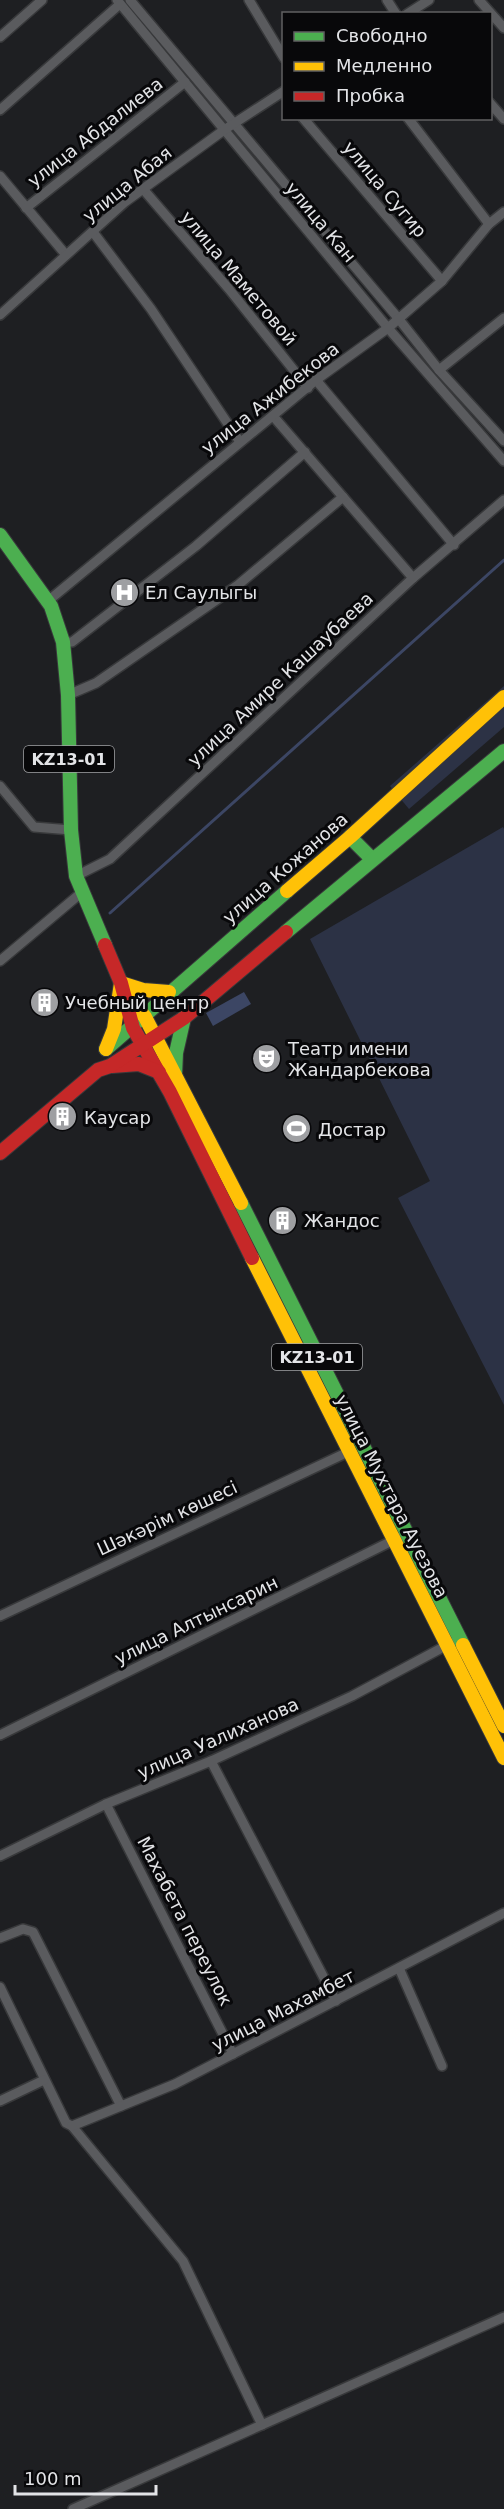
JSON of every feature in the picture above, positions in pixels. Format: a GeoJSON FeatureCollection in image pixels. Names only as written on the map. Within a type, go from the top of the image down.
{"type":"FeatureCollection","features":[{"type":"Feature","properties":{"kind":"main road","name":"улица Мухтара Ауезова"},"geometry":{"type":"LineString","coordinates":[[3,544],[48,601],[63,642],[68,695],[71,830],[76,876],[81,893],[122,988],[133,1028],[159,1072],[266,1282],[348,1452],[461,1638],[504,1726]]}},
{"type":"Feature","properties":{"kind":"main road","name":"улица Кожанова"},"geometry":{"type":"LineString","coordinates":[[106,1049],[146,1017],[169,992],[350,837],[504,697]]}},
{"type":"Feature","properties":{"kind":"main road"},"geometry":{"type":"LineString","coordinates":[[0,1153],[104,1068],[184,1018],[504,751]]}},
{"type":"Feature","properties":{"kind":"main road"},"geometry":{"type":"LineString","coordinates":[[350,837],[372,860]]}},
{"type":"Feature","properties":{"kind":"main road","name":"улица Мухтара Ауезова"},"geometry":{"type":"LineString","coordinates":[[122,988],[146,1017],[400,1537],[447,1645],[504,1758]]}},
{"type":"Feature","properties":{"kind":"main road"},"geometry":{"type":"LineString","coordinates":[[104,1068],[106,1049],[114,1029],[122,988],[169,992]]}},
{"type":"Feature","properties":{"kind":"main road"},"geometry":{"type":"LineString","coordinates":[[175,1076],[176,1053],[184,1018]]}},
{"type":"Feature","properties":{"kind":"main road"},"geometry":{"type":"LineString","coordinates":[[104,1068],[140,1064],[159,1072]]}},
{"type":"Feature","properties":{"kind":"street"},"geometry":{"type":"LineString","coordinates":[[0,37],[42,0]]}},
{"type":"Feature","properties":{"kind":"street","name":"улица Кан"},"geometry":{"type":"LineString","coordinates":[[130,0],[398,318],[439,370],[504,441]]}},
{"type":"Feature","properties":{"kind":"street"},"geometry":{"type":"LineString","coordinates":[[249,0],[282,55]]}},
{"type":"Feature","properties":{"kind":"street"},"geometry":{"type":"LineString","coordinates":[[414,12],[429,0]]}},
{"type":"Feature","properties":{"kind":"street"},"geometry":{"type":"LineString","coordinates":[[480,0],[490,12]]}},
{"type":"Feature","properties":{"kind":"street"},"geometry":{"type":"LineString","coordinates":[[0,110],[119,2]]}},
{"type":"Feature","properties":{"kind":"street","name":"улица Кан"},"geometry":{"type":"LineString","coordinates":[[119,2],[388,328],[504,461]]}},
{"type":"Feature","properties":{"kind":"street"},"geometry":{"type":"LineString","coordinates":[[492,14],[504,28]]}},
{"type":"Feature","properties":{"kind":"street","name":"улица Абдалиева"},"geometry":{"type":"LineString","coordinates":[[26,208],[185,82]]}},
{"type":"Feature","properties":{"kind":"street","name":"улица Абая"},"geometry":{"type":"LineString","coordinates":[[0,315],[143,189],[224,130],[282,94]]}},
{"type":"Feature","properties":{"kind":"street"},"geometry":{"type":"LineString","coordinates":[[492,105],[504,119]]}},
{"type":"Feature","properties":{"kind":"street","name":"улица Сугир"},"geometry":{"type":"LineString","coordinates":[[305,120],[442,281]]}},
{"type":"Feature","properties":{"kind":"street"},"geometry":{"type":"LineString","coordinates":[[410,120],[489,224]]}},
{"type":"Feature","properties":{"kind":"street"},"geometry":{"type":"LineString","coordinates":[[0,176],[66,255]]}},
{"type":"Feature","properties":{"kind":"street","name":"улица Маметовой"},"geometry":{"type":"LineString","coordinates":[[143,189],[230,289],[308,388]]}},
{"type":"Feature","properties":{"kind":"street","name":"улица Ажибекова"},"geometry":{"type":"LineString","coordinates":[[48,601],[316,380],[388,328],[442,281],[489,224],[504,212]]}},
{"type":"Feature","properties":{"kind":"street"},"geometry":{"type":"LineString","coordinates":[[93,232],[151,309],[240,442]]}},
{"type":"Feature","properties":{"kind":"street"},"geometry":{"type":"LineString","coordinates":[[439,370],[504,318]]}},
{"type":"Feature","properties":{"kind":"street"},"geometry":{"type":"LineString","coordinates":[[316,380],[454,545]]}},
{"type":"Feature","properties":{"kind":"street"},"geometry":{"type":"LineString","coordinates":[[273,416],[414,578]]}},
{"type":"Feature","properties":{"kind":"street"},"geometry":{"type":"LineString","coordinates":[[63,642],[72,642],[196,546],[305,452]]}},
{"type":"Feature","properties":{"kind":"street"},"geometry":{"type":"LineString","coordinates":[[68,695],[96,683],[238,585],[344,497]]}},
{"type":"Feature","properties":{"kind":"street","name":"улица Амире Кашаубаева"},"geometry":{"type":"LineString","coordinates":[[76,876],[110,859],[414,578],[504,500]]}},
{"type":"Feature","properties":{"kind":"street"},"geometry":{"type":"LineString","coordinates":[[0,786],[34,827],[71,830]]}},
{"type":"Feature","properties":{"kind":"street"},"geometry":{"type":"LineString","coordinates":[[0,961],[81,893]]}},
{"type":"Feature","properties":{"kind":"street","name":"Шәкәрім көшесі"},"geometry":{"type":"LineString","coordinates":[[0,1616],[348,1452]]}},
{"type":"Feature","properties":{"kind":"street","name":"улица Алтынсарин"},"geometry":{"type":"LineString","coordinates":[[0,1735],[400,1537]]}},
{"type":"Feature","properties":{"kind":"street","name":"улица Уалиханова"},"geometry":{"type":"LineString","coordinates":[[0,1856],[106,1804],[211,1761],[352,1696],[461,1638]]}},
{"type":"Feature","properties":{"kind":"street"},"geometry":{"type":"LineString","coordinates":[[211,1761],[336,2001]]}},
{"type":"Feature","properties":{"kind":"street","name":"Махабета переулок"},"geometry":{"type":"LineString","coordinates":[[106,1804],[233,2054]]}},
{"type":"Feature","properties":{"kind":"street","name":"улица Махамбет"},"geometry":{"type":"LineString","coordinates":[[72,2126],[175,2084],[504,1913]]}},
{"type":"Feature","properties":{"kind":"street"},"geometry":{"type":"LineString","coordinates":[[0,1938],[23,1929],[33,1932],[121,2106]]}},
{"type":"Feature","properties":{"kind":"street"},"geometry":{"type":"LineString","coordinates":[[399,1968],[442,2066]]}},
{"type":"Feature","properties":{"kind":"street"},"geometry":{"type":"LineString","coordinates":[[0,1987],[66,2123],[72,2126],[183,2261],[262,2425]]}},
{"type":"Feature","properties":{"kind":"street"},"geometry":{"type":"LineString","coordinates":[[0,2101],[44,2080]]}},
{"type":"Feature","properties":{"kind":"street"},"geometry":{"type":"LineString","coordinates":[[72,2509],[504,2317]]}},
{"type":"Feature","properties":{"kind":"shaded area"},"geometry":{"type":"Polygon","coordinates":[[[504,686],[504,727],[409,809],[390,786],[504,686]]]}},
{"type":"Feature","properties":{"kind":"shaded area"},"geometry":{"type":"Polygon","coordinates":[[[503,827],[504,1405],[398,1198],[430,1181],[310,939],[503,827]]]}},
{"type":"Feature","properties":{"kind":"shaded area"},"geometry":{"type":"Polygon","coordinates":[[[244,992],[251,1004],[213,1026],[206,1013],[244,992]]]}},
{"type":"Feature","properties":{"kind":"waterway"},"geometry":{"type":"LineString","coordinates":[[110,913],[504,560]]}},
{"type":"Feature","properties":{"kind":"traffic: fast"},"geometry":{"type":"LineString","coordinates":[[0,535],[51,606],[63,642],[68,695],[71,830],[76,876],[105,945]]}},
{"type":"Feature","properties":{"kind":"traffic: fast"},"geometry":{"type":"LineString","coordinates":[[286,932],[504,751]]}},
{"type":"Feature","properties":{"kind":"traffic: fast"},"geometry":{"type":"LineString","coordinates":[[350,837],[372,859]]}},
{"type":"Feature","properties":{"kind":"traffic: fast"},"geometry":{"type":"LineString","coordinates":[[106,1049],[287,891]]}},
{"type":"Feature","properties":{"kind":"traffic: fast"},"geometry":{"type":"LineString","coordinates":[[175,1076],[176,1053],[184,1018]]}},
{"type":"Feature","properties":{"kind":"traffic: fast"},"geometry":{"type":"LineString","coordinates":[[241,1203],[463,1645]]}},
{"type":"Feature","properties":{"kind":"traffic: slow"},"geometry":{"type":"LineString","coordinates":[[287,891],[504,697]]}},
{"type":"Feature","properties":{"kind":"traffic: slow"},"geometry":{"type":"LineString","coordinates":[[106,1049],[114,1029],[121,983],[143,990],[169,992]]}},
{"type":"Feature","properties":{"kind":"traffic: slow"},"geometry":{"type":"LineString","coordinates":[[126,994],[145,1017],[241,1203]]}},
{"type":"Feature","properties":{"kind":"traffic: slow"},"geometry":{"type":"LineString","coordinates":[[252,1258],[504,1758]]}},
{"type":"Feature","properties":{"kind":"traffic: slow"},"geometry":{"type":"LineString","coordinates":[[463,1645],[504,1726]]}},
{"type":"Feature","properties":{"kind":"traffic: jam"},"geometry":{"type":"LineString","coordinates":[[0,1153],[98,1070],[110,1066],[184,1018],[286,932]]}},
{"type":"Feature","properties":{"kind":"traffic: jam"},"geometry":{"type":"LineString","coordinates":[[105,945],[121,983],[133,1028],[170,1092],[252,1258]]}},
{"type":"Feature","properties":{"kind":"traffic: jam"},"geometry":{"type":"LineString","coordinates":[[112,1066],[139,1064],[159,1072]]}},
{"type":"Feature","properties":{"kind":"place","name":"Ел Саулыгы"},"geometry":{"type":"Point","coordinates":[124,592]}},
{"type":"Feature","properties":{"kind":"place","name":"Учебный центр"},"geometry":{"type":"Point","coordinates":[44,1002]}},
{"type":"Feature","properties":{"kind":"place","name":"Театр имени Жандарбекова"},"geometry":{"type":"Point","coordinates":[267,1058]}},
{"type":"Feature","properties":{"kind":"place","name":"Каусар"},"geometry":{"type":"Point","coordinates":[63,1117]}},
{"type":"Feature","properties":{"kind":"place","name":"Достар"},"geometry":{"type":"Point","coordinates":[297,1129]}},
{"type":"Feature","properties":{"kind":"place","name":"Жандос"},"geometry":{"type":"Point","coordinates":[283,1220]}}]}
